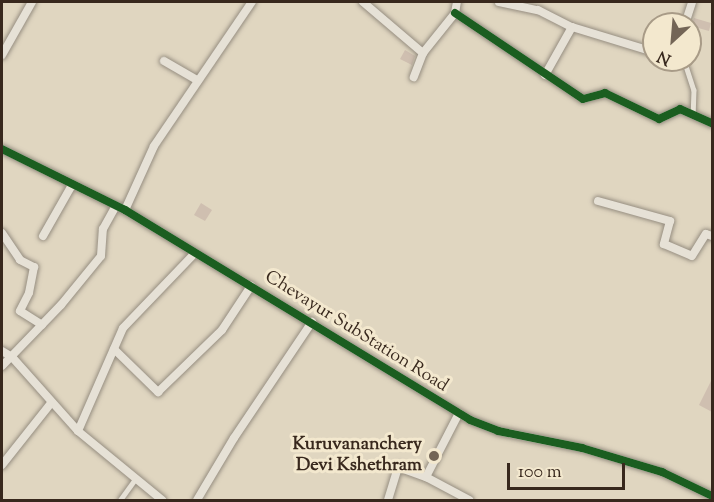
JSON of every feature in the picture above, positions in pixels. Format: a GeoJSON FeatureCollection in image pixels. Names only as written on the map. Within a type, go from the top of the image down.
{"type":"FeatureCollection","features":[{"type":"Feature","properties":{"kind":"street"},"geometry":{"type":"LineString","coordinates":[[3,49],[32,2]]}},
{"type":"Feature","properties":{"kind":"street"},"geometry":{"type":"LineString","coordinates":[[2,366],[42,325],[101,256],[103,229],[120,208],[140,170],[252,2]]}},
{"type":"Feature","properties":{"kind":"street"},"geometry":{"type":"LineString","coordinates":[[363,2],[423,53]]}},
{"type":"Feature","properties":{"kind":"street"},"geometry":{"type":"LineString","coordinates":[[414,77],[423,53],[455,13],[457,2]]}},
{"type":"Feature","properties":{"kind":"street"},"geometry":{"type":"LineString","coordinates":[[499,2],[538,10],[572,27],[642,48]]}},
{"type":"Feature","properties":{"kind":"street"},"geometry":{"type":"LineString","coordinates":[[455,13],[583,99],[605,93],[659,119],[680,109],[712,123]]}},
{"type":"Feature","properties":{"kind":"street"},"geometry":{"type":"LineString","coordinates":[[545,75],[572,27]]}},
{"type":"Feature","properties":{"kind":"street"},"geometry":{"type":"LineString","coordinates":[[164,60],[198,81]]}},
{"type":"Feature","properties":{"kind":"street","name":"Chevayur SubStation Road"},"geometry":{"type":"LineString","coordinates":[[2,149],[120,208],[312,322],[459,413],[498,431],[582,448],[662,472],[712,496]]}},
{"type":"Feature","properties":{"kind":"street"},"geometry":{"type":"LineString","coordinates":[[43,236],[72,184]]}},
{"type":"Feature","properties":{"kind":"street"},"geometry":{"type":"LineString","coordinates":[[598,201],[670,221],[664,244],[692,256],[706,234],[712,236]]}},
{"type":"Feature","properties":{"kind":"street"},"geometry":{"type":"LineString","coordinates":[[2,232],[20,260],[34,267],[29,293],[20,311],[42,325]]}},
{"type":"Feature","properties":{"kind":"street"},"geometry":{"type":"LineString","coordinates":[[78,431],[123,327],[195,253]]}},
{"type":"Feature","properties":{"kind":"street"},"geometry":{"type":"LineString","coordinates":[[114,349],[158,392],[222,330],[251,286]]}},
{"type":"Feature","properties":{"kind":"street"},"geometry":{"type":"LineString","coordinates":[[197,501],[234,438],[312,322]]}},
{"type":"Feature","properties":{"kind":"street"},"geometry":{"type":"LineString","coordinates":[[2,351],[12,357],[78,431],[162,501]]}},
{"type":"Feature","properties":{"kind":"street"},"geometry":{"type":"LineString","coordinates":[[2,465],[52,402]]}},
{"type":"Feature","properties":{"kind":"street"},"geometry":{"type":"LineString","coordinates":[[426,477],[459,413]]}},
{"type":"Feature","properties":{"kind":"street"},"geometry":{"type":"LineString","coordinates":[[388,501],[398,467],[426,477],[469,501]]}},
{"type":"Feature","properties":{"kind":"lane"},"geometry":{"type":"LineString","coordinates":[[688,72],[694,90],[693,115]]}},
{"type":"Feature","properties":{"kind":"lane"},"geometry":{"type":"LineString","coordinates":[[120,501],[136,478]]}},
{"type":"Feature","properties":{"kind":"building"},"geometry":{"type":"Polygon","coordinates":[[[702,20],[711,23],[709,31],[702,29],[702,20]]]}},
{"type":"Feature","properties":{"kind":"building"},"geometry":{"type":"Polygon","coordinates":[[[405,50],[415,56],[412,65],[400,59],[405,50]]]}},
{"type":"Feature","properties":{"kind":"building"},"geometry":{"type":"Polygon","coordinates":[[[201,203],[212,210],[205,221],[194,215],[201,203]]]}},
{"type":"Feature","properties":{"kind":"building"},"geometry":{"type":"Polygon","coordinates":[[[712,379],[712,412],[699,405],[712,379]]]}},
{"type":"Feature","properties":{"kind":"cycle path"},"geometry":{"type":"LineString","coordinates":[[455,13],[583,99],[605,93],[659,119],[680,109],[712,123]]}},
{"type":"Feature","properties":{"kind":"cycle path"},"geometry":{"type":"LineString","coordinates":[[2,149],[125,210],[470,420],[498,431],[582,448],[662,472],[712,496]]}},
{"type":"Feature","properties":{"kind":"place","name":"Kuruvananchery Devi Kshethram"},"geometry":{"type":"Point","coordinates":[434,456]}}]}
